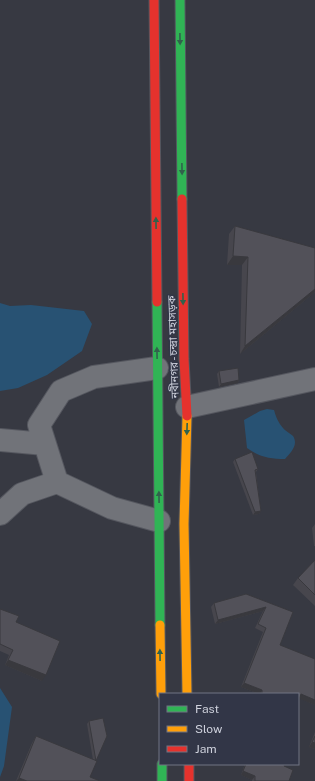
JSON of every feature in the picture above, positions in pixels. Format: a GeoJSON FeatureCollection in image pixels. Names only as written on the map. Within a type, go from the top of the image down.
{"type":"FeatureCollection","features":[{"type":"Feature","properties":{"kind":"highway","name":"নবীনগর - চন্দ্রা মহাসড়ক"},"geometry":{"type":"LineString","coordinates":[[154,0],[161,693]]}},
{"type":"Feature","properties":{"kind":"highway","name":"নবীনগর - চন্দ্রা মহাসড়ক"},"geometry":{"type":"LineString","coordinates":[[180,0],[184,359],[187,407],[184,524],[187,693]]}},
{"type":"Feature","properties":{"kind":"highway"},"geometry":{"type":"LineString","coordinates":[[162,765],[162,781]]}},
{"type":"Feature","properties":{"kind":"highway"},"geometry":{"type":"LineString","coordinates":[[189,765],[189,781]]}},
{"type":"Feature","properties":{"kind":"street"},"geometry":{"type":"LineString","coordinates":[[57,482],[39,425],[61,391],[94,377],[158,368]]}},
{"type":"Feature","properties":{"kind":"street"},"geometry":{"type":"LineString","coordinates":[[187,407],[315,379]]}},
{"type":"Feature","properties":{"kind":"street"},"geometry":{"type":"LineString","coordinates":[[0,440],[45,444]]}},
{"type":"Feature","properties":{"kind":"street"},"geometry":{"type":"LineString","coordinates":[[0,514],[22,494],[57,482],[112,508],[159,521]]}},
{"type":"Feature","properties":{"kind":"water"},"geometry":{"type":"Polygon","coordinates":[[[0,303],[10,306],[31,305],[84,311],[92,324],[82,351],[47,375],[18,388],[0,391],[0,303]]]}},
{"type":"Feature","properties":{"kind":"water"},"geometry":{"type":"Polygon","coordinates":[[[267,409],[274,410],[281,426],[295,439],[293,449],[285,459],[265,457],[256,454],[247,448],[244,420],[260,411],[267,409]]]}},
{"type":"Feature","properties":{"kind":"water"},"geometry":{"type":"Polygon","coordinates":[[[0,688],[12,707],[4,766],[0,777],[0,688]]]}},
{"type":"Feature","properties":{"kind":"building"},"geometry":{"type":"Polygon","coordinates":[[[235,226],[315,248],[315,289],[245,346],[248,257],[233,256],[235,226]]]}},
{"type":"Feature","properties":{"kind":"building"},"geometry":{"type":"Polygon","coordinates":[[[238,368],[239,380],[221,384],[219,371],[238,368]]]}},
{"type":"Feature","properties":{"kind":"building"},"geometry":{"type":"Polygon","coordinates":[[[252,452],[258,469],[255,470],[261,511],[255,512],[235,459],[252,452]]]}},
{"type":"Feature","properties":{"kind":"building"},"geometry":{"type":"Polygon","coordinates":[[[315,560],[315,595],[298,578],[315,560]]]}},
{"type":"Feature","properties":{"kind":"building"},"geometry":{"type":"Polygon","coordinates":[[[246,594],[293,612],[280,645],[315,659],[315,700],[301,694],[299,699],[299,693],[262,693],[262,690],[244,683],[266,628],[258,624],[266,607],[218,620],[214,603],[246,594]]]}},
{"type":"Feature","properties":{"kind":"building"},"geometry":{"type":"Polygon","coordinates":[[[0,609],[19,616],[16,622],[60,641],[46,675],[8,660],[13,650],[0,644],[0,609]]]}},
{"type":"Feature","properties":{"kind":"building"},"geometry":{"type":"Polygon","coordinates":[[[103,718],[107,736],[96,761],[89,721],[103,718]]]}},
{"type":"Feature","properties":{"kind":"building"},"geometry":{"type":"Polygon","coordinates":[[[36,736],[97,761],[90,777],[100,781],[27,781],[19,778],[36,736]]]}},
{"type":"Feature","properties":{"kind":"building"},"geometry":{"type":"Polygon","coordinates":[[[315,736],[315,743],[312,742],[315,736]]]}},
{"type":"Feature","properties":{"kind":"building"},"geometry":{"type":"Polygon","coordinates":[[[246,765],[284,765],[293,770],[289,781],[255,781],[255,776],[243,771],[246,765]]]}},
{"type":"Feature","properties":{"kind":"traffic: fast"},"geometry":{"type":"LineString","coordinates":[[180,0],[182,199]]}},
{"type":"Feature","properties":{"kind":"traffic: fast"},"geometry":{"type":"LineString","coordinates":[[157,302],[160,625]]}},
{"type":"Feature","properties":{"kind":"traffic: fast"},"geometry":{"type":"LineString","coordinates":[[162,765],[162,781]]}},
{"type":"Feature","properties":{"kind":"traffic: slow"},"geometry":{"type":"LineString","coordinates":[[187,416],[184,524],[187,693]]}},
{"type":"Feature","properties":{"kind":"traffic: slow"},"geometry":{"type":"LineString","coordinates":[[160,625],[161,693]]}},
{"type":"Feature","properties":{"kind":"traffic: jam"},"geometry":{"type":"LineString","coordinates":[[154,0],[157,302]]}},
{"type":"Feature","properties":{"kind":"traffic: jam"},"geometry":{"type":"LineString","coordinates":[[182,199],[184,359],[187,416]]}},
{"type":"Feature","properties":{"kind":"traffic: jam"},"geometry":{"type":"LineString","coordinates":[[189,765],[189,781]]}}]}
